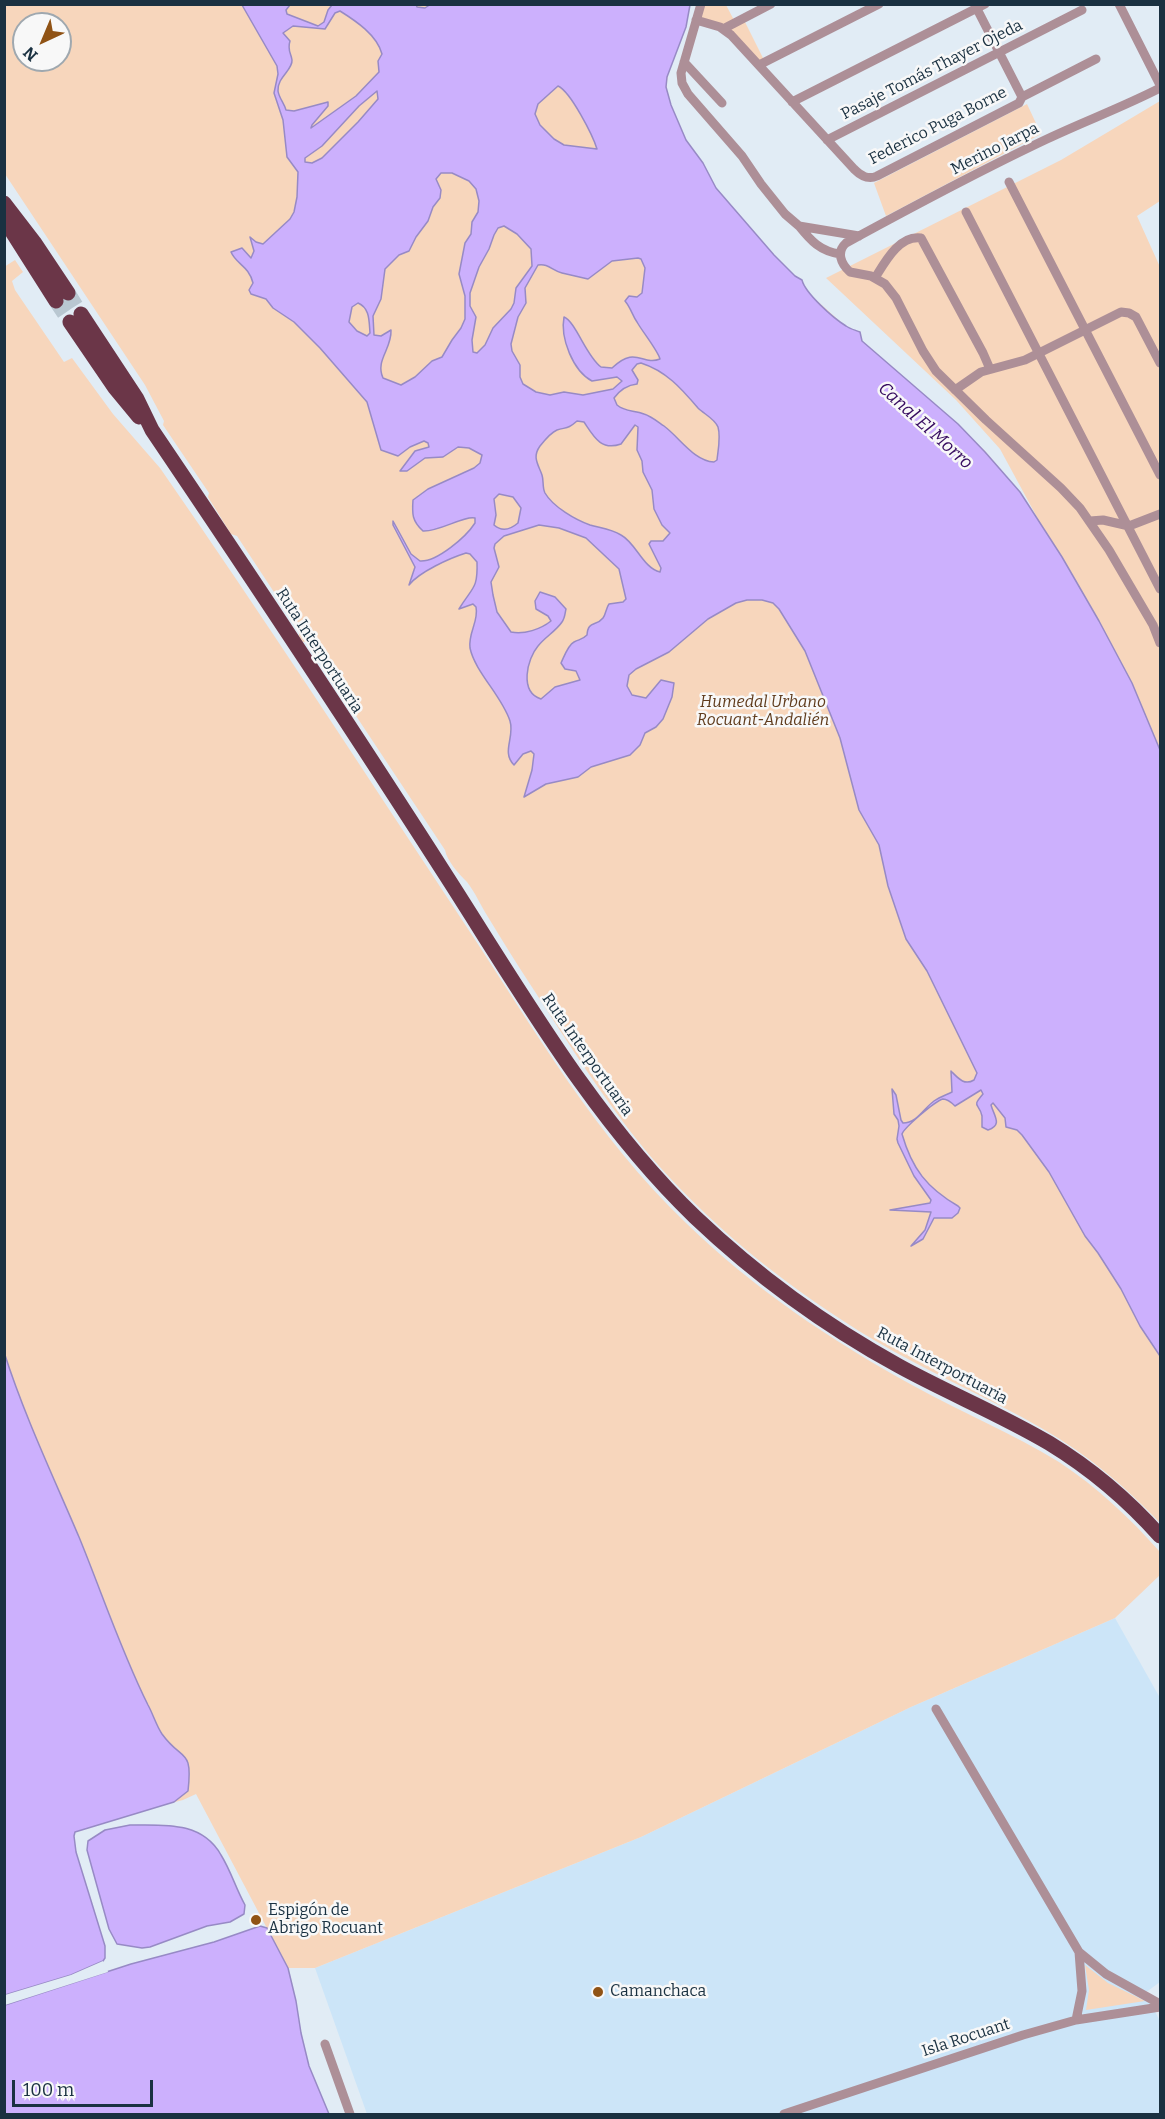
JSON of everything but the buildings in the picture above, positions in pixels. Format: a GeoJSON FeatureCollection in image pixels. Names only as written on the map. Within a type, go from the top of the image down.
{"type":"FeatureCollection","features":[{"type":"Feature","properties":{"kind":"highway"},"geometry":{"type":"LineString","coordinates":[[4,203],[29,235],[62,297],[4,219]]}},
{"type":"Feature","properties":{"kind":"highway","name":"Ruta Interportuaria"},"geometry":{"type":"LineString","coordinates":[[75,318],[115,388],[152,430],[424,840],[570,1066],[646,1166],[720,1240],[801,1304],[898,1365],[1053,1446],[1110,1488],[1161,1536]]}},
{"type":"Feature","properties":{"kind":"street"},"geometry":{"type":"LineString","coordinates":[[701,4],[681,73],[687,94],[742,156],[785,214],[815,245],[840,254],[845,268],[850,272],[875,278],[885,284],[896,298],[929,361],[955,390],[1061,488],[1090,521],[1153,625],[1161,643]]}},
{"type":"Feature","properties":{"kind":"street"},"geometry":{"type":"LineString","coordinates":[[723,29],[771,4]]}},
{"type":"Feature","properties":{"kind":"street"},"geometry":{"type":"LineString","coordinates":[[759,65],[879,4]]}},
{"type":"Feature","properties":{"kind":"street"},"geometry":{"type":"LineString","coordinates":[[1119,4],[1161,87]]}},
{"type":"Feature","properties":{"kind":"street"},"geometry":{"type":"LineString","coordinates":[[792,102],[979,6],[1022,97]]}},
{"type":"Feature","properties":{"kind":"street","name":"Pasaje Tomás Thayer Ojeda"},"geometry":{"type":"LineString","coordinates":[[827,140],[1082,10]]}},
{"type":"Feature","properties":{"kind":"street"},"geometry":{"type":"LineString","coordinates":[[696,20],[723,29],[827,140]]}},
{"type":"Feature","properties":{"kind":"street","name":"Federico Puga Borne"},"geometry":{"type":"LineString","coordinates":[[827,140],[854,169],[864,177],[871,178],[1018,103],[1022,97],[1096,59]]}},
{"type":"Feature","properties":{"kind":"street"},"geometry":{"type":"LineString","coordinates":[[684,62],[723,103]]}},
{"type":"Feature","properties":{"kind":"street","name":"Merino Jarpa"},"geometry":{"type":"LineString","coordinates":[[840,254],[846,243],[859,236],[1039,143],[1118,109],[1161,87]]}},
{"type":"Feature","properties":{"kind":"street"},"geometry":{"type":"LineString","coordinates":[[1009,182],[1161,475]]}},
{"type":"Feature","properties":{"kind":"street"},"geometry":{"type":"LineString","coordinates":[[966,212],[1161,589]]}},
{"type":"Feature","properties":{"kind":"street"},"geometry":{"type":"LineString","coordinates":[[799,226],[859,236]]}},
{"type":"Feature","properties":{"kind":"street"},"geometry":{"type":"LineString","coordinates":[[875,278],[889,255],[900,245],[910,239],[921,238],[990,369]]}},
{"type":"Feature","properties":{"kind":"street"},"geometry":{"type":"LineString","coordinates":[[955,390],[974,375],[1017,363],[1117,314],[1129,313],[1138,320],[1161,363]]}},
{"type":"Feature","properties":{"kind":"street"},"geometry":{"type":"LineString","coordinates":[[1090,521],[1103,520],[1129,526],[1161,513]]}},
{"type":"Feature","properties":{"kind":"street"},"geometry":{"type":"LineString","coordinates":[[936,1709],[1079,1952],[1106,1974],[1161,2006]]}},
{"type":"Feature","properties":{"kind":"street"},"geometry":{"type":"LineString","coordinates":[[1076,2020],[1082,1991],[1079,1952]]}},
{"type":"Feature","properties":{"kind":"street","name":"Isla Rocuant"},"geometry":{"type":"LineString","coordinates":[[784,2115],[1023,2035],[1076,2020],[1161,2006]]}},
{"type":"Feature","properties":{"kind":"street"},"geometry":{"type":"LineString","coordinates":[[325,2044],[350,2115]]}},
{"type":"Feature","properties":{"kind":"shaded area"},"geometry":{"type":"Polygon","coordinates":[[[1115,1618],[1160,1698],[1160,1982],[1145,1993],[1160,2021],[1160,2114],[367,2114],[315,1968],[641,1837],[911,1707],[1115,1618]]]}},
{"type":"Feature","properties":{"kind":"green space","name":"Humedal Urbano Rocuant-Andalién"},"geometry":{"type":"Polygon","coordinates":[[[4,5],[690,5],[668,73],[668,96],[659,85],[687,147],[724,204],[778,266],[984,450],[1038,519],[1000,449],[956,400],[826,278],[1061,160],[1160,101],[1160,201],[1137,216],[1160,267],[1160,1523],[1134,1497],[1075,1449],[1022,1417],[895,1352],[815,1302],[733,1239],[659,1166],[590,1076],[470,886],[451,863],[445,850],[307,642],[303,642],[299,636],[299,630],[237,536],[231,534],[208,497],[209,493],[163,425],[164,421],[145,385],[5,174],[4,5]]]}},
{"type":"Feature","properties":{"kind":"green space"},"geometry":{"type":"Polygon","coordinates":[[[702,5],[726,5],[735,22],[723,28],[697,19],[702,5]]]}},
{"type":"Feature","properties":{"kind":"green space"},"geometry":{"type":"Polygon","coordinates":[[[744,20],[764,60],[759,63],[726,29],[744,20]]]}},
{"type":"Feature","properties":{"kind":"green space"},"geometry":{"type":"Polygon","coordinates":[[[1027,104],[1041,134],[886,216],[874,183],[1027,104]]]}},
{"type":"Feature","properties":{"kind":"green space"},"geometry":{"type":"Polygon","coordinates":[[[15,260],[23,272],[12,281],[15,290],[64,362],[72,358],[113,414],[160,468],[314,696],[542,1043],[623,1155],[686,1223],[738,1269],[793,1312],[881,1368],[1059,1462],[1100,1492],[1125,1515],[1160,1552],[1160,1575],[1115,1618],[911,1707],[641,1837],[315,1968],[288,1968],[196,1794],[183,1800],[71,1828],[4,1561],[4,267],[15,260]]]}},
{"type":"Feature","properties":{"kind":"green space"},"geometry":{"type":"Polygon","coordinates":[[[1085,1965],[1108,1983],[1145,2001],[1086,2010],[1089,1990],[1085,1965]]]}},
{"type":"Feature","properties":{"kind":"water","name":"Canal El Morro"},"geometry":{"type":"Polygon","coordinates":[[[416,4],[417,7],[425,8],[431,4],[690,5],[686,27],[667,77],[666,87],[686,140],[703,163],[716,188],[774,255],[802,280],[808,292],[820,305],[840,322],[860,332],[862,341],[958,424],[985,452],[1020,492],[1062,557],[1132,683],[1160,750],[1160,1356],[1140,1326],[1121,1289],[1085,1236],[1049,1172],[1022,1135],[1017,1130],[1006,1127],[1005,1118],[993,1103],[991,1105],[996,1120],[995,1126],[988,1130],[982,1127],[982,1116],[977,1105],[977,1101],[983,1094],[981,1090],[955,1106],[947,1100],[939,1101],[927,1109],[902,1134],[922,1176],[929,1185],[960,1208],[958,1213],[952,1218],[934,1218],[923,1239],[911,1246],[925,1230],[931,1212],[890,1210],[930,1203],[931,1200],[914,1176],[898,1143],[899,1126],[894,1114],[892,1089],[896,1095],[903,1123],[912,1121],[934,1101],[952,1092],[951,1071],[967,1082],[974,1080],[977,1073],[927,971],[906,939],[888,886],[879,845],[859,810],[840,738],[805,651],[773,603],[747,600],[736,603],[708,619],[669,652],[636,669],[629,675],[627,686],[632,695],[646,698],[661,680],[674,683],[672,697],[663,719],[656,727],[645,733],[640,745],[630,755],[591,767],[578,777],[546,784],[524,797],[534,754],[531,751],[523,754],[514,765],[510,760],[508,750],[511,733],[510,721],[501,702],[477,666],[470,648],[476,607],[473,604],[459,609],[475,583],[477,562],[466,553],[427,570],[409,585],[415,567],[393,525],[393,521],[411,554],[420,561],[434,557],[450,548],[471,529],[475,518],[423,531],[414,517],[413,500],[428,489],[474,468],[480,463],[482,455],[469,448],[458,447],[443,457],[425,458],[407,471],[400,471],[415,451],[429,447],[428,443],[424,441],[410,447],[398,456],[381,450],[367,402],[294,322],[273,308],[266,299],[251,294],[249,290],[253,283],[251,277],[231,252],[242,248],[251,258],[254,251],[250,237],[263,244],[290,219],[297,197],[298,172],[287,157],[283,120],[274,93],[278,74],[277,66],[242,5],[290,5],[286,10],[287,14],[318,26],[324,22],[332,5],[416,4]],[[340,11],[335,13],[325,29],[293,26],[283,33],[290,41],[289,49],[292,60],[292,64],[278,86],[286,110],[294,111],[328,102],[328,106],[311,128],[356,96],[379,72],[378,61],[382,54],[371,35],[340,11]],[[558,86],[538,104],[535,114],[540,125],[564,145],[597,149],[575,105],[558,86]],[[377,91],[359,106],[322,146],[305,158],[305,162],[312,163],[322,158],[378,99],[377,91]],[[441,173],[436,179],[441,190],[440,198],[433,207],[428,221],[409,251],[399,255],[385,269],[381,299],[373,316],[374,335],[381,336],[391,330],[391,337],[381,366],[383,378],[401,385],[415,377],[432,361],[442,357],[465,319],[465,296],[459,274],[465,243],[471,234],[472,222],[478,212],[479,201],[476,189],[469,181],[452,173],[441,173]],[[504,226],[498,228],[479,267],[470,293],[470,306],[476,317],[472,340],[473,352],[477,353],[485,345],[493,328],[511,309],[516,288],[532,266],[531,249],[517,234],[504,226]],[[641,259],[612,261],[588,279],[559,272],[545,265],[538,265],[525,288],[526,303],[518,317],[511,344],[512,351],[520,365],[520,377],[523,384],[536,392],[550,395],[564,392],[583,395],[613,389],[622,381],[617,377],[592,381],[579,370],[566,344],[564,317],[573,325],[601,367],[612,368],[620,361],[633,357],[648,360],[660,359],[625,301],[629,296],[637,297],[642,293],[645,268],[641,259]],[[358,303],[352,307],[349,322],[357,331],[367,336],[370,333],[367,312],[358,303]],[[641,363],[632,370],[638,380],[637,384],[627,387],[614,398],[617,405],[652,418],[700,458],[714,462],[717,460],[719,435],[718,427],[714,422],[672,381],[658,371],[641,363]],[[577,421],[553,433],[536,454],[545,493],[553,503],[572,516],[590,525],[621,535],[649,566],[660,572],[661,568],[649,544],[651,541],[663,541],[670,533],[662,525],[654,509],[652,490],[643,472],[642,461],[637,450],[638,427],[635,425],[621,444],[608,446],[591,433],[584,422],[577,421]],[[499,494],[494,499],[496,515],[494,525],[503,529],[509,528],[518,523],[521,508],[513,497],[499,494]],[[539,525],[504,536],[494,548],[499,567],[491,582],[493,595],[497,612],[511,632],[532,631],[551,621],[548,616],[536,609],[535,601],[540,592],[555,597],[566,609],[562,622],[538,646],[528,667],[527,683],[534,695],[541,699],[555,687],[580,680],[576,671],[565,669],[561,663],[568,648],[585,637],[589,627],[603,618],[609,604],[623,602],[626,599],[619,569],[586,538],[559,528],[539,525]]]}},
{"type":"Feature","properties":{"kind":"water"},"geometry":{"type":"Polygon","coordinates":[[[4,1352],[30,1422],[79,1537],[129,1664],[160,1731],[169,1743],[184,1756],[189,1767],[188,1791],[174,1802],[75,1832],[76,1852],[105,1946],[103,1961],[71,1975],[5,1995],[4,1352]]]}},
{"type":"Feature","properties":{"kind":"water"},"geometry":{"type":"Polygon","coordinates":[[[130,1825],[181,1827],[204,1836],[225,1861],[245,1905],[244,1914],[230,1922],[207,1926],[150,1947],[117,1944],[109,1929],[87,1850],[88,1841],[105,1830],[130,1825]]]}},
{"type":"Feature","properties":{"kind":"water"},"geometry":{"type":"Polygon","coordinates":[[[260,1926],[267,1928],[288,1968],[309,2066],[329,2114],[5,2114],[5,2005],[131,1964],[214,1942],[260,1926]]]}},
{"type":"Feature","properties":{"kind":"pier"},"geometry":{"type":"Polygon","coordinates":[[[103,1961],[104,1964],[73,1977],[4,1998],[5,1995],[71,1975],[103,1961]]]}},
{"type":"Feature","properties":{"kind":"pier"},"geometry":{"type":"Polygon","coordinates":[[[107,1969],[108,1972],[5,2005],[4,2002],[107,1969]]]}},
{"type":"Feature","properties":{"kind":"tunnel"},"geometry":{"type":"LineString","coordinates":[[68,293],[81,314]]}},
{"type":"Feature","properties":{"kind":"tunnel"},"geometry":{"type":"LineString","coordinates":[[56,301],[70,322]]}},
{"type":"Feature","properties":{"kind":"place","name":"Espigón de Abrigo Rocuant"},"geometry":{"type":"Point","coordinates":[256,1920]}},
{"type":"Feature","properties":{"kind":"place","name":"Camanchaca"},"geometry":{"type":"Point","coordinates":[598,1992]}}]}
